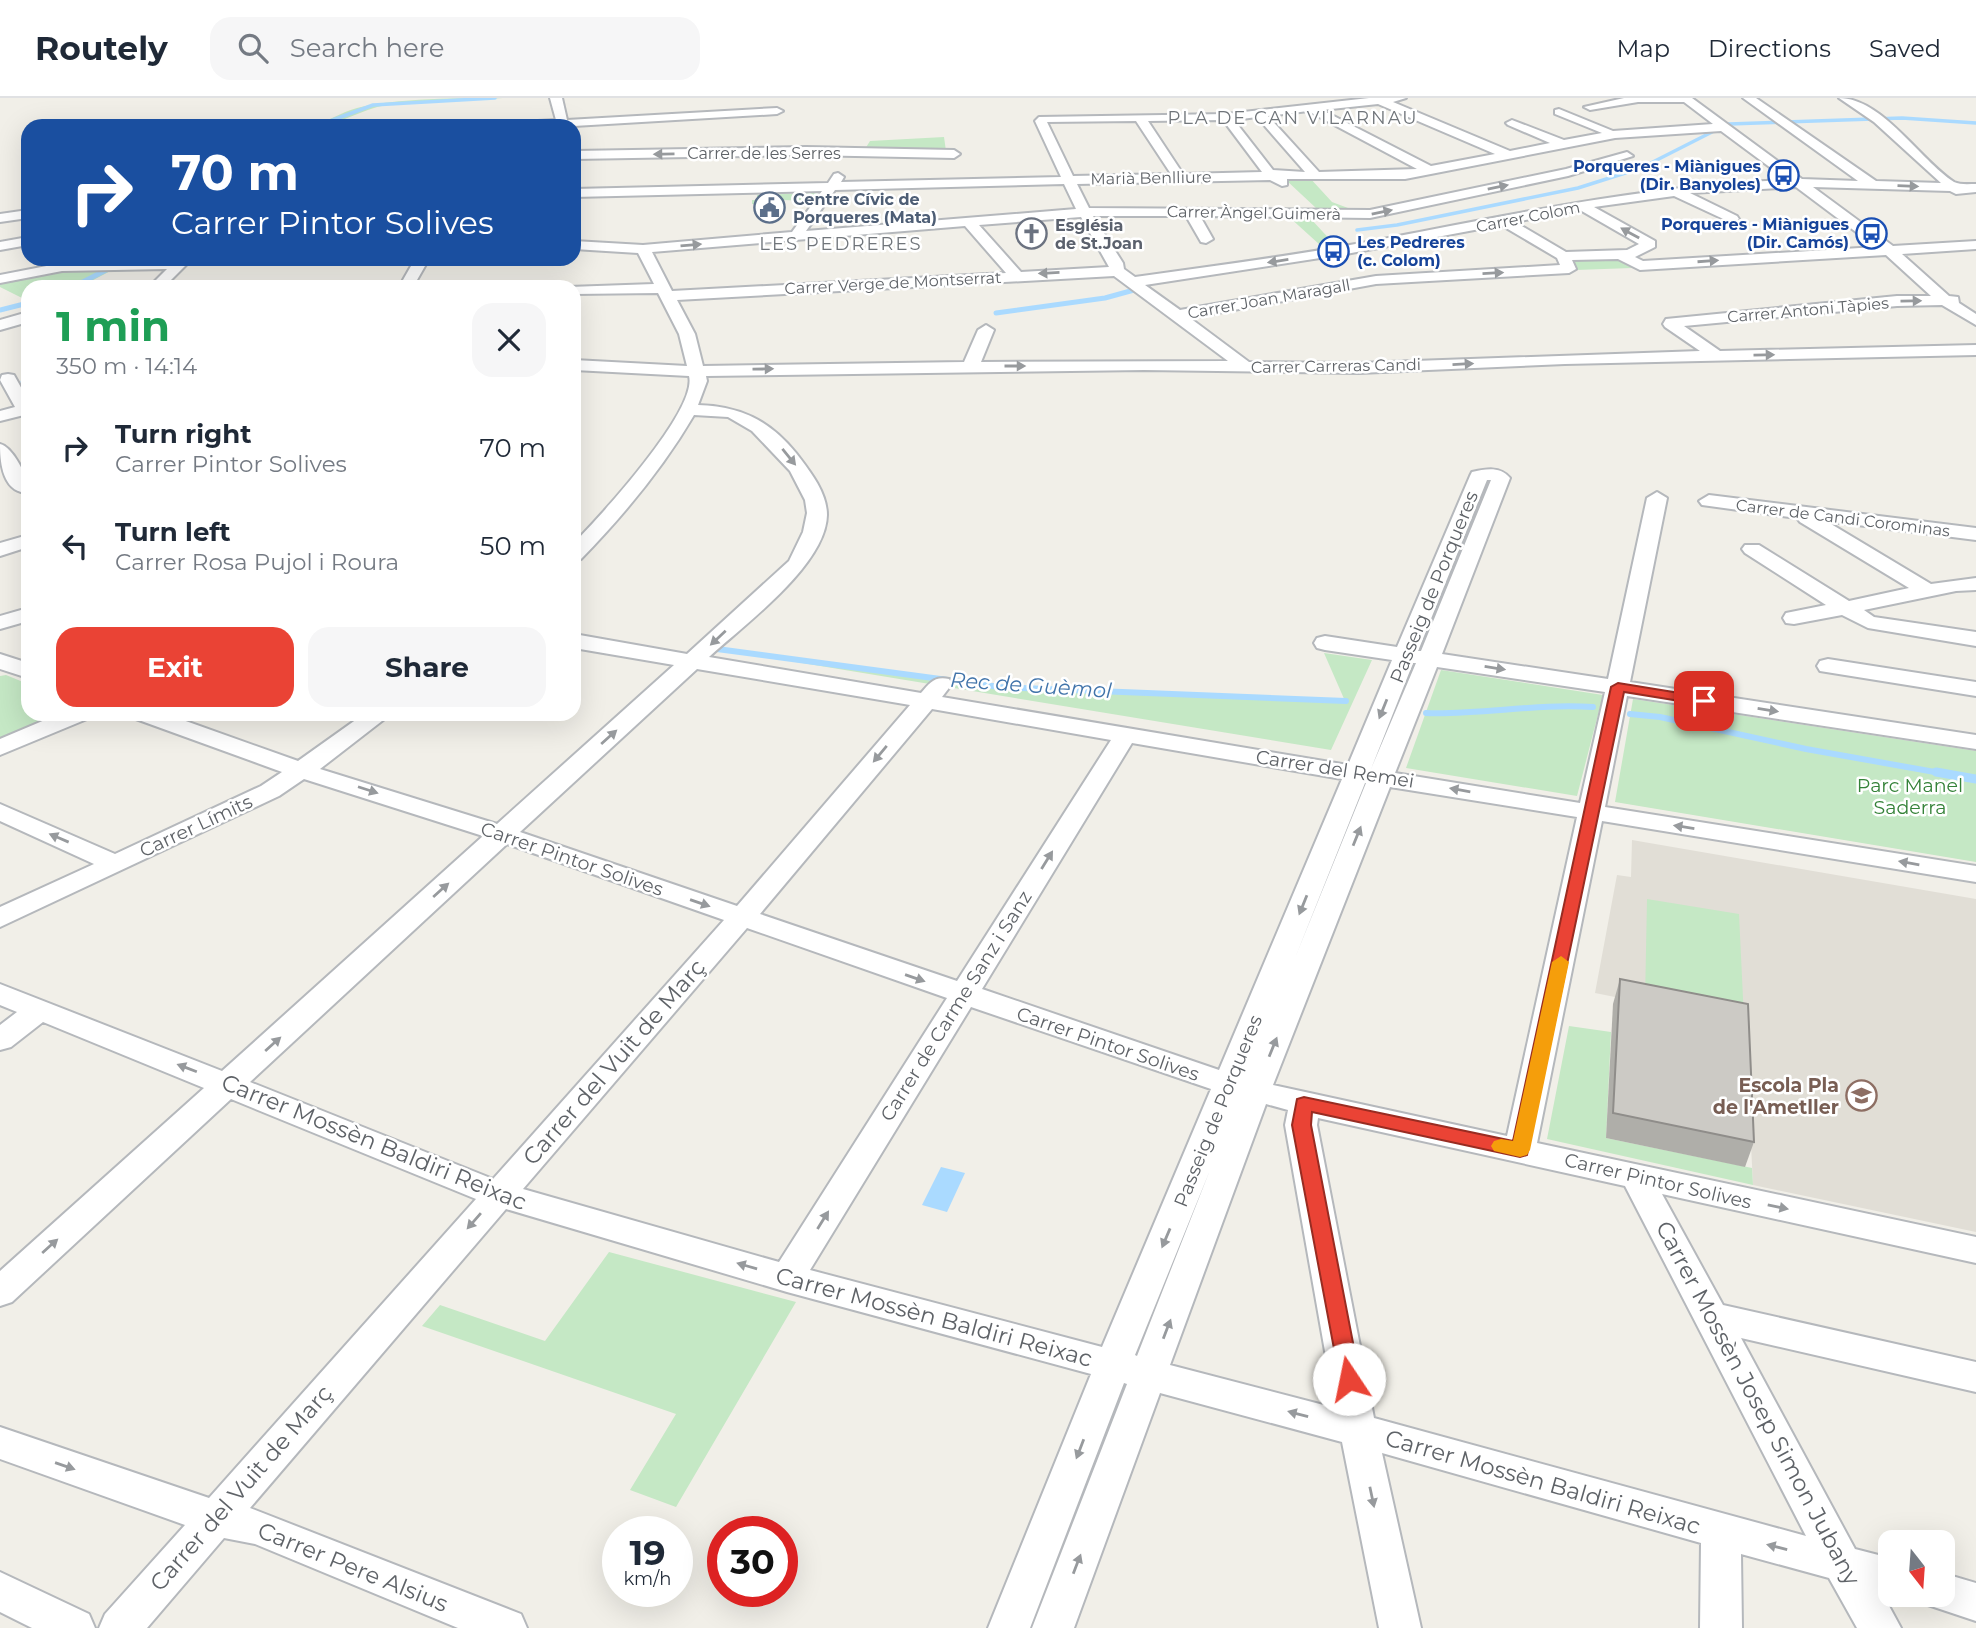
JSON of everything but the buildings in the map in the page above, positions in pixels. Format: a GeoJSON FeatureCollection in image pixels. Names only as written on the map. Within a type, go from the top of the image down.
{"type":"FeatureCollection","features":[{"type":"Feature","properties":{"kind":"street"},"geometry":{"type":"LineString","coordinates":[[1247,367],[1117,271],[1116,262],[1084,212],[1041,121],[1226,117],[1400,98]]}},
{"type":"Feature","properties":{"kind":"street"},"geometry":{"type":"LineString","coordinates":[[1595,101],[1686,98],[1917,271],[1955,310],[1976,320]]}},
{"type":"Feature","properties":{"kind":"street"},"geometry":{"type":"LineString","coordinates":[[1749,98],[1871,184]]}},
{"type":"Feature","properties":{"kind":"street"},"geometry":{"type":"LineString","coordinates":[[1844,98],[1878,120],[1950,187],[1976,201]]}},
{"type":"Feature","properties":{"kind":"street"},"geometry":{"type":"LineString","coordinates":[[1381,100],[1509,155]]}},
{"type":"Feature","properties":{"kind":"street"},"geometry":{"type":"LineString","coordinates":[[1312,109],[1431,171]]}},
{"type":"Feature","properties":{"kind":"street"},"geometry":{"type":"LineString","coordinates":[[581,124],[777,111]]}},
{"type":"Feature","properties":{"kind":"street"},"geometry":{"type":"LineString","coordinates":[[1559,112],[1615,134]]}},
{"type":"Feature","properties":{"kind":"street"},"geometry":{"type":"LineString","coordinates":[[1260,114],[1315,175]]}},
{"type":"Feature","properties":{"kind":"street"},"geometry":{"type":"LineString","coordinates":[[1139,117],[1179,177]]}},
{"type":"Feature","properties":{"kind":"street"},"geometry":{"type":"LineString","coordinates":[[1226,117],[1269,173],[1316,214],[1376,280]]}},
{"type":"Feature","properties":{"kind":"street"},"geometry":{"type":"LineString","coordinates":[[1512,123],[1563,144]]}},
{"type":"Feature","properties":{"kind":"street","name":"Marià Benlliure"},"geometry":{"type":"LineString","coordinates":[[581,195],[790,178],[831,187],[1315,175],[1431,202],[1431,171],[1615,134],[1724,127]]}},
{"type":"Feature","properties":{"kind":"street"},"geometry":{"type":"LineString","coordinates":[[952,138],[956,183]]}},
{"type":"Feature","properties":{"kind":"street"},"geometry":{"type":"LineString","coordinates":[[790,178],[809,145]]}},
{"type":"Feature","properties":{"kind":"street","name":"Carrer de les Serres"},"geometry":{"type":"LineString","coordinates":[[581,154],[809,145],[954,154]]}},
{"type":"Feature","properties":{"kind":"street"},"geometry":{"type":"LineString","coordinates":[[796,236],[859,146]]}},
{"type":"Feature","properties":{"kind":"street"},"geometry":{"type":"LineString","coordinates":[[1529,151],[1618,199]]}},
{"type":"Feature","properties":{"kind":"street"},"geometry":{"type":"LineString","coordinates":[[1431,202],[1627,156]]}},
{"type":"Feature","properties":{"kind":"street","name":"Carrer Colom"},"geometry":{"type":"LineString","coordinates":[[1134,282],[1339,239],[1431,202],[1505,222],[1618,199],[1718,186],[1799,183],[1976,188]]}},
{"type":"Feature","properties":{"kind":"street"},"geometry":{"type":"LineString","coordinates":[[1677,192],[1732,219]]}},
{"type":"Feature","properties":{"kind":"street","name":"Carrer Àngel Guimerà"},"geometry":{"type":"LineString","coordinates":[[581,245],[643,249],[1084,212],[1370,214],[1431,202]]}},
{"type":"Feature","properties":{"kind":"street"},"geometry":{"type":"LineString","coordinates":[[1582,206],[1650,244],[1630,254],[1621,254]]}},
{"type":"Feature","properties":{"kind":"street"},"geometry":{"type":"LineString","coordinates":[[888,229],[894,211]]}},
{"type":"Feature","properties":{"kind":"street"},"geometry":{"type":"LineString","coordinates":[[1191,212],[1206,239]]}},
{"type":"Feature","properties":{"kind":"street"},"geometry":{"type":"LineString","coordinates":[[0,218],[21,215]]}},
{"type":"Feature","properties":{"kind":"street"},"geometry":{"type":"LineString","coordinates":[[969,222],[1016,275]]}},
{"type":"Feature","properties":{"kind":"street"},"geometry":{"type":"LineString","coordinates":[[1505,222],[1566,262]]}},
{"type":"Feature","properties":{"kind":"street"},"geometry":{"type":"LineString","coordinates":[[1,244],[21,242]]}},
{"type":"Feature","properties":{"kind":"street"},"geometry":{"type":"LineString","coordinates":[[1621,254],[1640,266],[1976,245]]}},
{"type":"Feature","properties":{"kind":"street"},"geometry":{"type":"LineString","coordinates":[[581,547],[640,481],[688,410],[699,381],[693,350],[643,249]]}},
{"type":"Feature","properties":{"kind":"street","name":"Carrer Joan Maragall"},"geometry":{"type":"LineString","coordinates":[[1179,315],[1376,280],[1566,262],[1621,254]]}},
{"type":"Feature","properties":{"kind":"street"},"geometry":{"type":"LineString","coordinates":[[0,279],[81,266]]}},
{"type":"Feature","properties":{"kind":"street"},"geometry":{"type":"LineString","coordinates":[[163,280],[178,266]]}},
{"type":"Feature","properties":{"kind":"street","name":"Carrer Verge de Montserrat"},"geometry":{"type":"LineString","coordinates":[[581,290],[666,292],[1117,271]]}},
{"type":"Feature","properties":{"kind":"street","name":"Carrer Antoni Tàpies"},"geometry":{"type":"LineString","coordinates":[[1672,322],[1850,305],[1976,300]]}},
{"type":"Feature","properties":{"kind":"street"},"geometry":{"type":"LineString","coordinates":[[0,325],[21,319]]}},
{"type":"Feature","properties":{"kind":"street"},"geometry":{"type":"LineString","coordinates":[[1672,322],[1671,324],[1717,356]]}},
{"type":"Feature","properties":{"kind":"street"},"geometry":{"type":"LineString","coordinates":[[971,366],[986,330]]}},
{"type":"Feature","properties":{"kind":"street"},"geometry":{"type":"LineString","coordinates":[[0,332],[21,335]]}},
{"type":"Feature","properties":{"kind":"street","name":"Carrer Carreras Candi"},"geometry":{"type":"LineString","coordinates":[[695,371],[971,366],[1359,368],[1976,350]]}},
{"type":"Feature","properties":{"kind":"street"},"geometry":{"type":"LineString","coordinates":[[581,366],[695,371]]}},
{"type":"Feature","properties":{"kind":"street"},"geometry":{"type":"LineString","coordinates":[[0,1292],[798,564],[817,516],[815,497],[800,470],[772,438],[735,413],[688,410]]}},
{"type":"Feature","properties":{"kind":"street"},"geometry":{"type":"LineString","coordinates":[[0,415],[21,411]]}},
{"type":"Feature","properties":{"kind":"street"},"geometry":{"type":"LineString","coordinates":[[0,449],[21,479]]}},
{"type":"Feature","properties":{"kind":"street","name":"Passeig de Porqueres"},"geometry":{"type":"LineString","coordinates":[[1010,1628],[1113,1365],[1242,1088],[1417,656],[1501,478],[1492,474],[1479,476],[1417,656]]}},
{"type":"Feature","properties":{"kind":"street"},"geometry":{"type":"LineString","coordinates":[[0,492],[21,486]]}},
{"type":"Feature","properties":{"kind":"street"},"geometry":{"type":"LineString","coordinates":[[1520,1150],[1657,498]]}},
{"type":"Feature","properties":{"kind":"street","name":"Carrer de Candi Corominas"},"geometry":{"type":"LineString","coordinates":[[1709,501],[1976,534]]}},
{"type":"Feature","properties":{"kind":"street"},"geometry":{"type":"LineString","coordinates":[[1796,512],[1927,590]]}},
{"type":"Feature","properties":{"kind":"street"},"geometry":{"type":"LineString","coordinates":[[0,550],[21,543]]}},
{"type":"Feature","properties":{"kind":"street"},"geometry":{"type":"LineString","coordinates":[[1752,549],[1868,622],[1976,639]]}},
{"type":"Feature","properties":{"kind":"street"},"geometry":{"type":"LineString","coordinates":[[1794,618],[1966,584],[1976,597]]}},
{"type":"Feature","properties":{"kind":"street"},"geometry":{"type":"LineString","coordinates":[[0,623],[21,616]]}},
{"type":"Feature","properties":{"kind":"street","name":"Carrer del Remei"},"geometry":{"type":"LineString","coordinates":[[581,642],[932,693],[1126,734],[1976,874]]}},
{"type":"Feature","properties":{"kind":"street"},"geometry":{"type":"LineString","coordinates":[[1325,643],[1976,742]]}},
{"type":"Feature","properties":{"kind":"street"},"geometry":{"type":"LineString","coordinates":[[1828,666],[1976,689]]}},
{"type":"Feature","properties":{"kind":"street","name":"Carrer del Vuit de Març"},"geometry":{"type":"LineString","coordinates":[[120,1628],[741,918],[932,693]]}},
{"type":"Feature","properties":{"kind":"street"},"geometry":{"type":"LineString","coordinates":[[0,748],[63,721]]}},
{"type":"Feature","properties":{"kind":"street","name":"Carrer Pintor Solives"},"geometry":{"type":"LineString","coordinates":[[165,721],[1242,1088],[1304,1104],[1976,1250]]}},
{"type":"Feature","properties":{"kind":"street","name":"Carrer Límits"},"geometry":{"type":"LineString","coordinates":[[0,918],[271,791],[370,721]]}},
{"type":"Feature","properties":{"kind":"street","name":"Carrer de Carme Sanz i Sanz"},"geometry":{"type":"LineString","coordinates":[[787,1278],[1126,734]]}},
{"type":"Feature","properties":{"kind":"street"},"geometry":{"type":"LineString","coordinates":[[0,812],[117,864]]}},
{"type":"Feature","properties":{"kind":"street","name":"Carrer Mossèn Baldiri Reixac"},"geometry":{"type":"LineString","coordinates":[[0,994],[497,1194],[787,1278],[1358,1430],[1878,1574]]}},
{"type":"Feature","properties":{"kind":"street"},"geometry":{"type":"LineString","coordinates":[[0,1040],[38,1010]]}},
{"type":"Feature","properties":{"kind":"street","name":"Passeig de Porqueres"},"geometry":{"type":"LineString","coordinates":[[1053,1628],[1149,1376],[1242,1088]]}},
{"type":"Feature","properties":{"kind":"street"},"geometry":{"type":"LineString","coordinates":[[1304,1104],[1301,1125],[1358,1430],[1400,1628]]}},
{"type":"Feature","properties":{"kind":"street","name":"Carrer Mossèn Josep Simon Jubany"},"geometry":{"type":"LineString","coordinates":[[1637,1177],[1842,1564],[1880,1628]]}},
{"type":"Feature","properties":{"kind":"street"},"geometry":{"type":"LineString","coordinates":[[1711,1317],[1976,1377]]}},
{"type":"Feature","properties":{"kind":"street","name":"Carrer Pere Alsius"},"geometry":{"type":"LineString","coordinates":[[0,1443],[215,1518],[258,1527],[506,1628]]}},
{"type":"Feature","properties":{"kind":"street"},"geometry":{"type":"LineString","coordinates":[[1721,1532],[1721,1628]]}},
{"type":"Feature","properties":{"kind":"street"},"geometry":{"type":"LineString","coordinates":[[0,1591],[74,1628]]}},
{"type":"Feature","properties":{"kind":"street"},"geometry":{"type":"LineString","coordinates":[[1955,1595],[1976,1601]]}},
{"type":"Feature","properties":{"kind":"shaded area","name":"Escola Pla de l'Ametller"},"geometry":{"type":"Polygon","coordinates":[[[1632,840],[1976,899],[1976,1232],[1753,1185],[1745,1023],[1595,993],[1617,875],[1631,877],[1632,840]]]}},
{"type":"Feature","properties":{"kind":"green space"},"geometry":{"type":"Polygon","coordinates":[[[503,98],[387,105],[343,119],[329,119],[372,105],[429,99],[503,98]]]}},
{"type":"Feature","properties":{"kind":"green space"},"geometry":{"type":"Polygon","coordinates":[[[944,137],[946,151],[865,149],[870,141],[944,137]]]}},
{"type":"Feature","properties":{"kind":"green space"},"geometry":{"type":"Polygon","coordinates":[[[1309,177],[1332,202],[1356,211],[1316,208],[1286,180],[1309,177]]]}},
{"type":"Feature","properties":{"kind":"green space"},"geometry":{"type":"Polygon","coordinates":[[[817,193],[812,201],[782,200],[779,204],[752,204],[752,200],[757,200],[757,195],[817,193]]]}},
{"type":"Feature","properties":{"kind":"green space"},"geometry":{"type":"Polygon","coordinates":[[[1288,216],[1310,218],[1336,246],[1320,245],[1288,216]]]}},
{"type":"Feature","properties":{"kind":"green space"},"geometry":{"type":"Polygon","coordinates":[[[1612,257],[1632,268],[1576,270],[1572,260],[1612,257]]]}},
{"type":"Feature","properties":{"kind":"green space"},"geometry":{"type":"Polygon","coordinates":[[[118,267],[93,280],[21,280],[21,298],[0,287],[0,281],[45,271],[118,267]]]}},
{"type":"Feature","properties":{"kind":"green space"},"geometry":{"type":"Polygon","coordinates":[[[1324,653],[1372,660],[1331,750],[790,661],[1000,687],[1345,701],[1324,653]]]}},
{"type":"Feature","properties":{"kind":"green space"},"geometry":{"type":"Polygon","coordinates":[[[1441,670],[1603,695],[1577,796],[1406,768],[1441,670]]]}},
{"type":"Feature","properties":{"kind":"green space"},"geometry":{"type":"Polygon","coordinates":[[[6,675],[21,681],[21,721],[48,721],[0,741],[0,676],[6,675]]]}},
{"type":"Feature","properties":{"kind":"green space","name":"Parc Manel Saderra"},"geometry":{"type":"Polygon","coordinates":[[[1633,699],[1976,751],[1976,862],[1615,802],[1633,699]]]}},
{"type":"Feature","properties":{"kind":"green space"},"geometry":{"type":"Polygon","coordinates":[[[1647,899],[1739,914],[1744,1019],[1645,1001],[1647,899]]]}},
{"type":"Feature","properties":{"kind":"green space"},"geometry":{"type":"Polygon","coordinates":[[[1569,1026],[1611,1032],[1606,1138],[1752,1168],[1753,1185],[1547,1139],[1569,1026]]]}},
{"type":"Feature","properties":{"kind":"green space"},"geometry":{"type":"Polygon","coordinates":[[[609,1252],[796,1302],[676,1507],[630,1490],[676,1414],[422,1326],[440,1305],[545,1341],[609,1252]]]}},
{"type":"Feature","properties":{"kind":"water"},"geometry":{"type":"Polygon","coordinates":[[[941,1167],[965,1173],[947,1212],[922,1205],[941,1167]]]}},
{"type":"Feature","properties":{"kind":"waterway"},"geometry":{"type":"LineString","coordinates":[[336,119],[373,105],[495,98]]}},
{"type":"Feature","properties":{"kind":"waterway"},"geometry":{"type":"LineString","coordinates":[[1729,124],[1902,118],[1976,123]]}},
{"type":"Feature","properties":{"kind":"waterway"},"geometry":{"type":"LineString","coordinates":[[1357,230],[1397,225],[1578,188],[1641,168],[1714,131]]}},
{"type":"Feature","properties":{"kind":"waterway"},"geometry":{"type":"LineString","coordinates":[[87,280],[110,268]]}},
{"type":"Feature","properties":{"kind":"waterway"},"geometry":{"type":"LineString","coordinates":[[996,313],[1105,298],[1134,290]]}},
{"type":"Feature","properties":{"kind":"waterway"},"geometry":{"type":"LineString","coordinates":[[0,310],[21,305]]}},
{"type":"Feature","properties":{"kind":"waterway","name":"Rec de Guèmol"},"geometry":{"type":"LineString","coordinates":[[717,649],[1000,687],[1346,701]]}},
{"type":"Feature","properties":{"kind":"waterway","name":"Rec de Guèmol"},"geometry":{"type":"LineString","coordinates":[[1426,713],[1593,707]]}},
{"type":"Feature","properties":{"kind":"waterway","name":"Rec de Guèmol"},"geometry":{"type":"LineString","coordinates":[[1630,714],[1660,717],[1806,749],[1946,774]]}},
{"type":"Feature","properties":{"kind":"waterway","name":"Rec de Guèmol"},"geometry":{"type":"LineString","coordinates":[[1936,772],[1976,779]]}},
{"type":"Feature","properties":{"kind":"slow traffic"},"geometry":{"type":"LineString","coordinates":[[1501,1146],[1520,1150],[1561,962]]}},
{"type":"Feature","properties":{"kind":"place","name":"Porqueres - Miànigues (Dir. Banyoles)"},"geometry":{"type":"Point","coordinates":[1784,175]}},
{"type":"Feature","properties":{"kind":"place","name":"Centre Cívic de Porqueres (Mata)"},"geometry":{"type":"Point","coordinates":[770,208]}},
{"type":"Feature","properties":{"kind":"place","name":"Porqueres - Miànigues (Dir. Camós)"},"geometry":{"type":"Point","coordinates":[1872,233]}},
{"type":"Feature","properties":{"kind":"place","name":"Església de St.Joan"},"geometry":{"type":"Point","coordinates":[1032,234]}},
{"type":"Feature","properties":{"kind":"place","name":"Les Pedreres (c. Colom)"},"geometry":{"type":"Point","coordinates":[1334,251]}},
{"type":"Feature","properties":{"kind":"place","name":"Escola Pla de l'Ametller"},"geometry":{"type":"Point","coordinates":[1862,1096]}},
{"type":"Feature","properties":{"kind":"district","name":"PLA DE CAN VILARNAU"},"geometry":{"type":"Point","coordinates":[1293,118]}},
{"type":"Feature","properties":{"kind":"district","name":"LES PEDRERES"},"geometry":{"type":"Point","coordinates":[841,244]}},
{"type":"Feature","properties":{"kind":"route"},"geometry":{"type":"LineString","coordinates":[[1349,1379],[1301,1125],[1304,1104],[1520,1150],[1618,687],[1704,701]]}}]}
